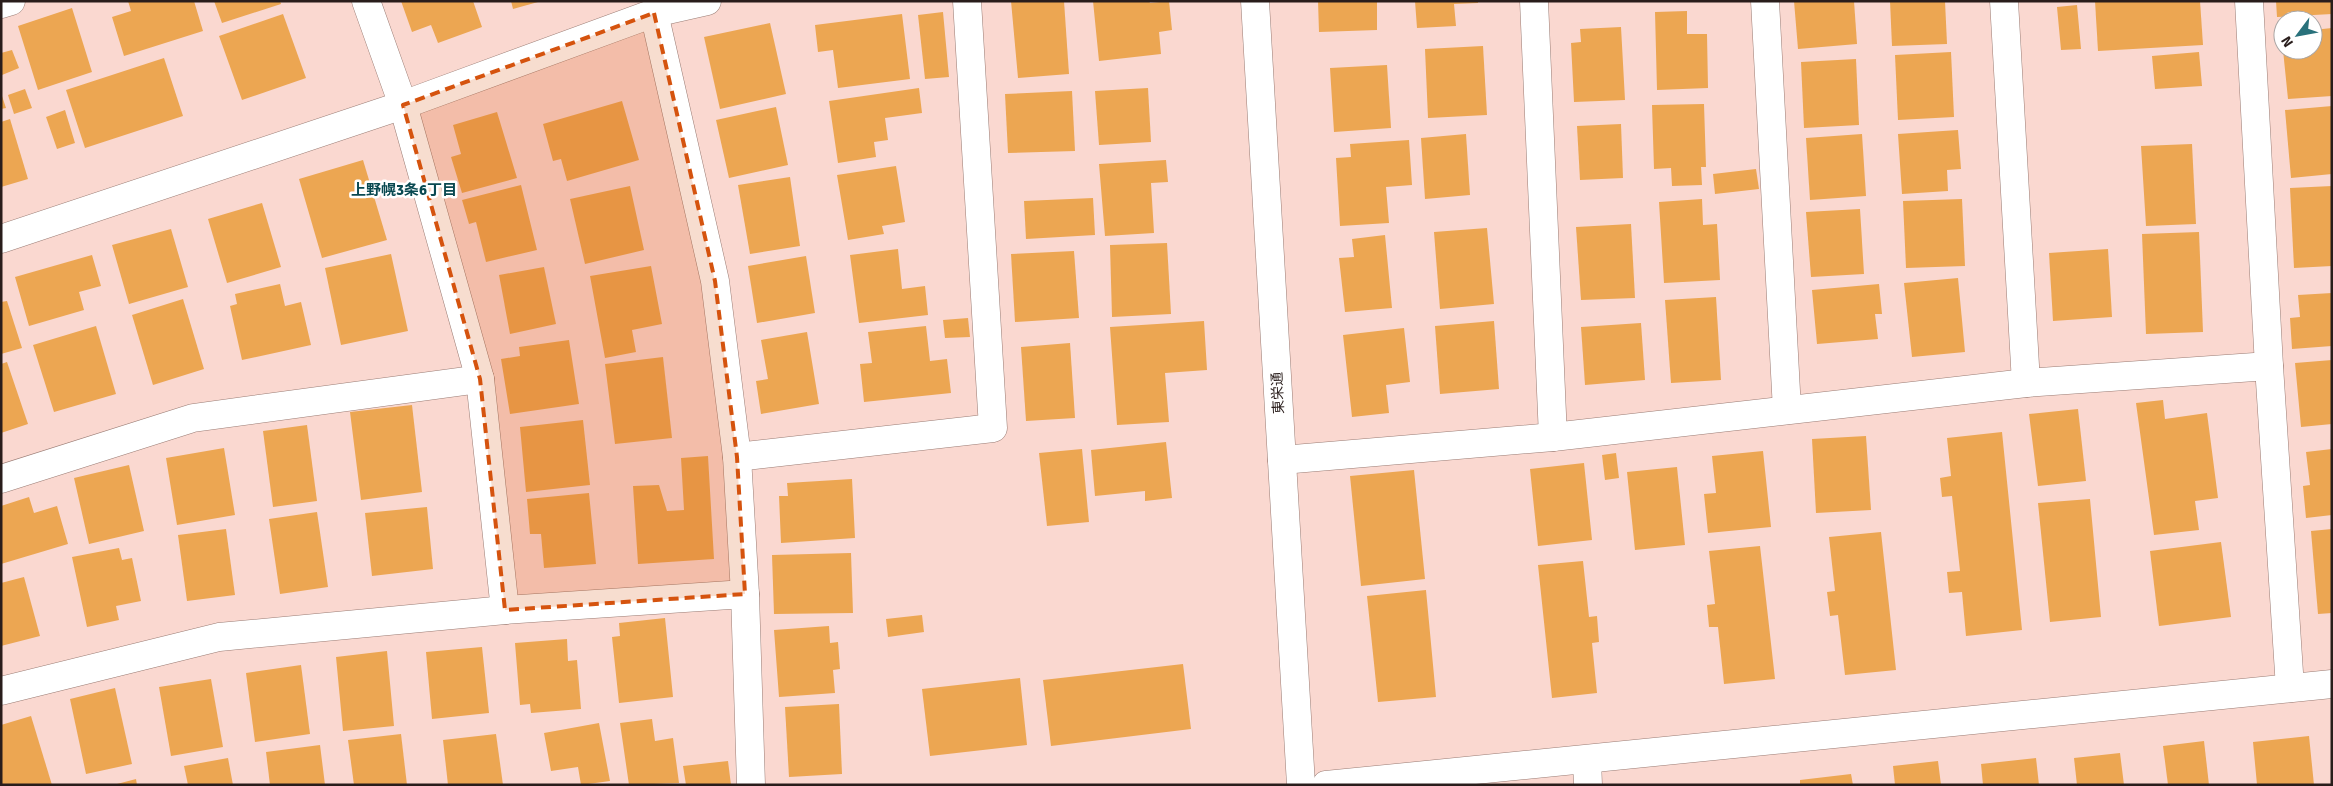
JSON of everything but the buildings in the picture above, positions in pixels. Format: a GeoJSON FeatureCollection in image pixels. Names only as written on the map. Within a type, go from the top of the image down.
{"type":"FeatureCollection","features":[{"type":"Feature","properties":{"kind":"street"},"geometry":{"type":"LineString","coordinates":[[1,4],[11,1]]}},
{"type":"Feature","properties":{"kind":"street"},"geometry":{"type":"LineString","coordinates":[[366,1],[403,105],[480,379],[505,610]]}},
{"type":"Feature","properties":{"kind":"street"},"geometry":{"type":"LineString","coordinates":[[1,239],[403,105],[654,13],[707,1]]}},
{"type":"Feature","properties":{"kind":"street"},"geometry":{"type":"LineString","coordinates":[[737,457],[993,428],[967,1]]}},
{"type":"Feature","properties":{"kind":"street","name":"東栄通"},"geometry":{"type":"LineString","coordinates":[[1255,1],[1301,785]]}},
{"type":"Feature","properties":{"kind":"street"},"geometry":{"type":"LineString","coordinates":[[1534,1],[1553,437]]}},
{"type":"Feature","properties":{"kind":"street"},"geometry":{"type":"LineString","coordinates":[[1765,1],[1787,410]]}},
{"type":"Feature","properties":{"kind":"street"},"geometry":{"type":"LineString","coordinates":[[2004,1],[2026,383]]}},
{"type":"Feature","properties":{"kind":"street"},"geometry":{"type":"LineString","coordinates":[[2248,1],[2290,688]]}},
{"type":"Feature","properties":{"kind":"street"},"geometry":{"type":"LineString","coordinates":[[654,13],[715,281],[737,457],[745,594],[751,785]]}},
{"type":"Feature","properties":{"kind":"street"},"geometry":{"type":"LineString","coordinates":[[1282,460],[1553,437],[2026,383],[2269,366]]}},
{"type":"Feature","properties":{"kind":"street"},"geometry":{"type":"LineString","coordinates":[[1,479],[193,418],[480,379]]}},
{"type":"Feature","properties":{"kind":"street"},"geometry":{"type":"LineString","coordinates":[[1,692],[219,637],[505,610],[745,594]]}},
{"type":"Feature","properties":{"kind":"street"},"geometry":{"type":"LineString","coordinates":[[1326,785],[1588,772],[2332,684]]}},
{"type":"Feature","properties":{"kind":"highlighted area"},"geometry":{"type":"Polygon","coordinates":[[[654,13],[715,281],[737,457],[745,594],[505,610],[480,379],[403,105],[654,13]]]}},
{"type":"Feature","properties":{"kind":"district","name":"上野幌3条6丁目"},"geometry":{"type":"Point","coordinates":[404,190]}}]}
